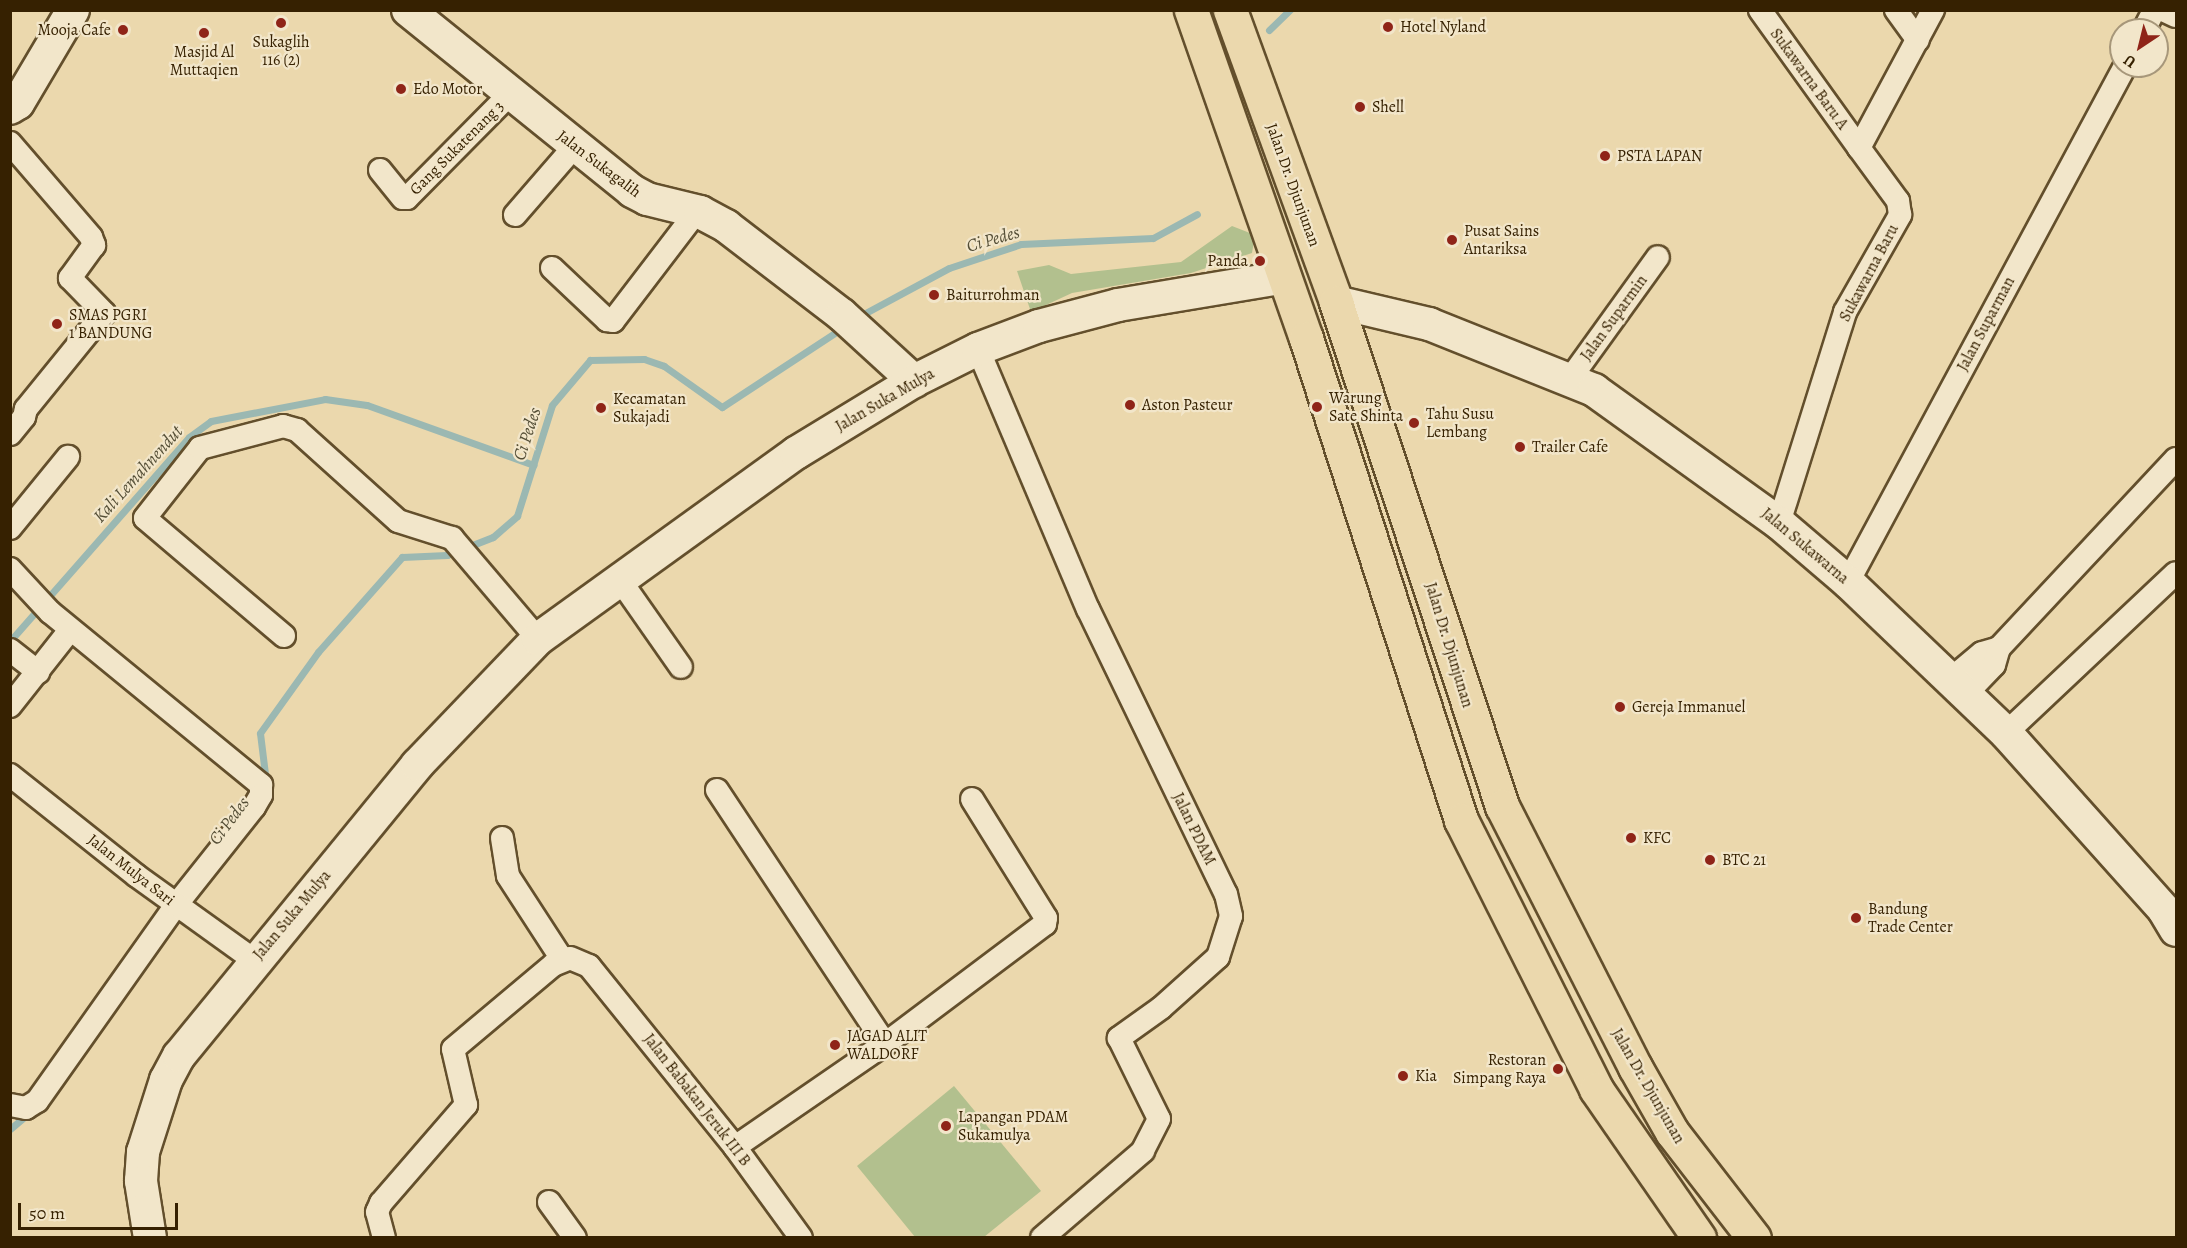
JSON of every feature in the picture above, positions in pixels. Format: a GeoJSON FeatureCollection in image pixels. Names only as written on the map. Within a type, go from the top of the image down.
{"type":"FeatureCollection","features":[{"type":"Feature","properties":{"kind":"highway"},"geometry":{"type":"LineString","coordinates":[[1191,10],[1285,277],[1461,820],[1596,1089],[1699,1238]]}},
{"type":"Feature","properties":{"kind":"highway","name":"Jalan Dr. Djunjunan"},"geometry":{"type":"LineString","coordinates":[[1230,10],[1336,302],[1502,806],[1635,1067],[1672,1132],[1754,1238]]}},
{"type":"Feature","properties":{"kind":"street"},"geometry":{"type":"LineString","coordinates":[[10,108],[18,103],[73,10]]}},
{"type":"Feature","properties":{"kind":"street","name":"Jalan Sukagalih"},"geometry":{"type":"LineString","coordinates":[[408,10],[574,147],[647,199],[697,211],[726,226],[850,322],[914,381]]}},
{"type":"Feature","properties":{"kind":"street","name":"Sukawarna Baru A"},"geometry":{"type":"LineString","coordinates":[[1760,10],[1859,148]]}},
{"type":"Feature","properties":{"kind":"street"},"geometry":{"type":"LineString","coordinates":[[1896,10],[1918,40]]}},
{"type":"Feature","properties":{"kind":"street"},"geometry":{"type":"LineString","coordinates":[[1859,148],[1933,10]]}},
{"type":"Feature","properties":{"kind":"street"},"geometry":{"type":"LineString","coordinates":[[2163,10],[2176,16]]}},
{"type":"Feature","properties":{"kind":"street","name":"Jalan Suparman"},"geometry":{"type":"LineString","coordinates":[[1848,582],[2119,78]]}},
{"type":"Feature","properties":{"kind":"street","name":"Gang Sukatenang 3"},"geometry":{"type":"LineString","coordinates":[[380,170],[403,198],[407,198],[510,94]]}},
{"type":"Feature","properties":{"kind":"street"},"geometry":{"type":"LineString","coordinates":[[10,143],[91,237],[94,245],[70,278],[104,313],[26,409],[24,417],[10,434]]}},
{"type":"Feature","properties":{"kind":"street"},"geometry":{"type":"LineString","coordinates":[[515,215],[574,147]]}},
{"type":"Feature","properties":{"kind":"street","name":"Sukawarna Baru"},"geometry":{"type":"LineString","coordinates":[[1779,523],[1845,312],[1900,215],[1898,201],[1859,148]]}},
{"type":"Feature","properties":{"kind":"street"},"geometry":{"type":"LineString","coordinates":[[552,268],[607,320],[613,321],[697,211]]}},
{"type":"Feature","properties":{"kind":"street","name":"Jalan Suparmin"},"geometry":{"type":"LineString","coordinates":[[1570,379],[1658,256]]}},
{"type":"Feature","properties":{"kind":"street","name":"Jalan Suka Mulya"},"geometry":{"type":"LineString","coordinates":[[150,1238],[141,1181],[143,1152],[166,1080],[179,1056],[254,960],[417,765],[538,639],[796,453],[914,381],[978,349],[1039,326],[1118,305],[1285,277]]}},
{"type":"Feature","properties":{"kind":"street","name":"Jalan Sukawarna"},"geometry":{"type":"LineString","coordinates":[[1336,302],[1429,324],[1594,390],[1779,523],[1848,582],[2006,733],[2172,913]]}},
{"type":"Feature","properties":{"kind":"street","name":"Jalan PDAM"},"geometry":{"type":"LineString","coordinates":[[978,349],[1088,609],[1226,894],[1231,916],[1218,957],[1161,1008],[1119,1038],[1159,1119],[1143,1151],[1042,1238]]}},
{"type":"Feature","properties":{"kind":"street"},"geometry":{"type":"LineString","coordinates":[[284,636],[145,520],[201,448],[240,435],[289,427],[398,521],[452,538],[538,639]]}},
{"type":"Feature","properties":{"kind":"street"},"geometry":{"type":"LineString","coordinates":[[10,528],[68,457]]}},
{"type":"Feature","properties":{"kind":"street"},"geometry":{"type":"LineString","coordinates":[[1959,687],[1994,665],[1999,648],[2176,459]]}},
{"type":"Feature","properties":{"kind":"street"},"geometry":{"type":"LineString","coordinates":[[10,569],[70,630],[261,785],[261,795],[254,807],[176,905],[37,1101],[26,1108],[10,1105]]}},
{"type":"Feature","properties":{"kind":"street"},"geometry":{"type":"LineString","coordinates":[[2006,733],[2176,573]]}},
{"type":"Feature","properties":{"kind":"street"},"geometry":{"type":"LineString","coordinates":[[620,580],[681,667]]}},
{"type":"Feature","properties":{"kind":"street"},"geometry":{"type":"LineString","coordinates":[[10,706],[70,630]]}},
{"type":"Feature","properties":{"kind":"street"},"geometry":{"type":"LineString","coordinates":[[14,653],[38,672]]}},
{"type":"Feature","properties":{"kind":"street","name":"Jalan Mulya Sari"},"geometry":{"type":"LineString","coordinates":[[10,775],[176,905],[254,960]]}},
{"type":"Feature","properties":{"kind":"street"},"geometry":{"type":"LineString","coordinates":[[717,790],[885,1044]]}},
{"type":"Feature","properties":{"kind":"street"},"geometry":{"type":"LineString","coordinates":[[735,1147],[885,1044],[1045,924],[1046,918],[972,799]]}},
{"type":"Feature","properties":{"kind":"street"},"geometry":{"type":"LineString","coordinates":[[384,1238],[377,1212],[381,1203],[466,1105],[453,1049],[562,958],[508,876],[502,838]]}},
{"type":"Feature","properties":{"kind":"street","name":"Jalan Babakan Jeruk III B"},"geometry":{"type":"LineString","coordinates":[[562,958],[589,966],[735,1147],[801,1238]]}},
{"type":"Feature","properties":{"kind":"street"},"geometry":{"type":"LineString","coordinates":[[549,1202],[575,1238]]}},
{"type":"Feature","properties":{"kind":"green space"},"geometry":{"type":"Polygon","coordinates":[[[1232,226],[1255,235],[1252,253],[1191,273],[1072,293],[1031,312],[1017,271],[1049,265],[1071,274],[1181,262],[1232,226]]]}},
{"type":"Feature","properties":{"kind":"green space","name":"Lapangan PDAM Sukamulya"},"geometry":{"type":"Polygon","coordinates":[[[954,1086],[1041,1191],[984,1237],[915,1237],[857,1166],[954,1086]]]}},
{"type":"Feature","properties":{"kind":"waterway","name":"Ci Pedes"},"geometry":{"type":"LineString","coordinates":[[1269,30],[1290,10]]}},
{"type":"Feature","properties":{"kind":"waterway","name":"Ci Pedes"},"geometry":{"type":"LineString","coordinates":[[858,317],[949,268],[1021,244],[1153,238],[1197,214]]}},
{"type":"Feature","properties":{"kind":"waterway","name":"Ci Pedes"},"geometry":{"type":"LineString","coordinates":[[266,782],[260,733],[318,652],[402,557],[447,555],[493,537],[517,516],[552,405],[590,360],[644,359],[664,366],[722,407],[844,327]]}},
{"type":"Feature","properties":{"kind":"waterway","name":"Kali Lemahnendut"},"geometry":{"type":"LineString","coordinates":[[10,641],[189,437],[211,421],[325,399],[367,405],[534,465]]}},
{"type":"Feature","properties":{"kind":"waterway","name":"Ci Pedes"},"geometry":{"type":"LineString","coordinates":[[10,1129],[29,1113]]}},
{"type":"Feature","properties":{"kind":"place","name":"Sukaglih 116 (2)"},"geometry":{"type":"Point","coordinates":[281,23]}},
{"type":"Feature","properties":{"kind":"place","name":"Hotel Nyland"},"geometry":{"type":"Point","coordinates":[1388,27]}},
{"type":"Feature","properties":{"kind":"place","name":"Mooja Cafe"},"geometry":{"type":"Point","coordinates":[123,30]}},
{"type":"Feature","properties":{"kind":"place","name":"Masjid Al Muttaqien"},"geometry":{"type":"Point","coordinates":[204,33]}},
{"type":"Feature","properties":{"kind":"place","name":"Edo Motor"},"geometry":{"type":"Point","coordinates":[401,89]}},
{"type":"Feature","properties":{"kind":"place","name":"Shell"},"geometry":{"type":"Point","coordinates":[1360,107]}},
{"type":"Feature","properties":{"kind":"place","name":"PSTA LAPAN"},"geometry":{"type":"Point","coordinates":[1605,156]}},
{"type":"Feature","properties":{"kind":"place","name":"Pusat Sains Antariksa"},"geometry":{"type":"Point","coordinates":[1452,240]}},
{"type":"Feature","properties":{"kind":"place","name":"Panda"},"geometry":{"type":"Point","coordinates":[1260,261]}},
{"type":"Feature","properties":{"kind":"place","name":"Baiturrohman"},"geometry":{"type":"Point","coordinates":[934,295]}},
{"type":"Feature","properties":{"kind":"place","name":"SMAS PGRI 1 BANDUNG"},"geometry":{"type":"Point","coordinates":[57,324]}},
{"type":"Feature","properties":{"kind":"place","name":"Aston Pasteur"},"geometry":{"type":"Point","coordinates":[1130,405]}},
{"type":"Feature","properties":{"kind":"place","name":"Warung Sate Shinta"},"geometry":{"type":"Point","coordinates":[1317,407]}},
{"type":"Feature","properties":{"kind":"place","name":"Kecamatan Sukajadi"},"geometry":{"type":"Point","coordinates":[601,408]}},
{"type":"Feature","properties":{"kind":"place","name":"Tahu Susu Lembang"},"geometry":{"type":"Point","coordinates":[1414,423]}},
{"type":"Feature","properties":{"kind":"place","name":"Trailer Cafe"},"geometry":{"type":"Point","coordinates":[1520,447]}},
{"type":"Feature","properties":{"kind":"place","name":"Gereja Immanuel"},"geometry":{"type":"Point","coordinates":[1620,707]}},
{"type":"Feature","properties":{"kind":"place","name":"KFC"},"geometry":{"type":"Point","coordinates":[1631,838]}},
{"type":"Feature","properties":{"kind":"place","name":"BTC 21"},"geometry":{"type":"Point","coordinates":[1710,860]}},
{"type":"Feature","properties":{"kind":"place","name":"Bandung Trade Center"},"geometry":{"type":"Point","coordinates":[1856,918]}},
{"type":"Feature","properties":{"kind":"place","name":"JAGAD ALIT WALDORF"},"geometry":{"type":"Point","coordinates":[835,1045]}},
{"type":"Feature","properties":{"kind":"place","name":"Restoran Simpang Raya"},"geometry":{"type":"Point","coordinates":[1558,1069]}},
{"type":"Feature","properties":{"kind":"place","name":"Kia"},"geometry":{"type":"Point","coordinates":[1403,1076]}},
{"type":"Feature","properties":{"kind":"place","name":"Lapangan PDAM Sukamulya"},"geometry":{"type":"Point","coordinates":[946,1126]}}]}
